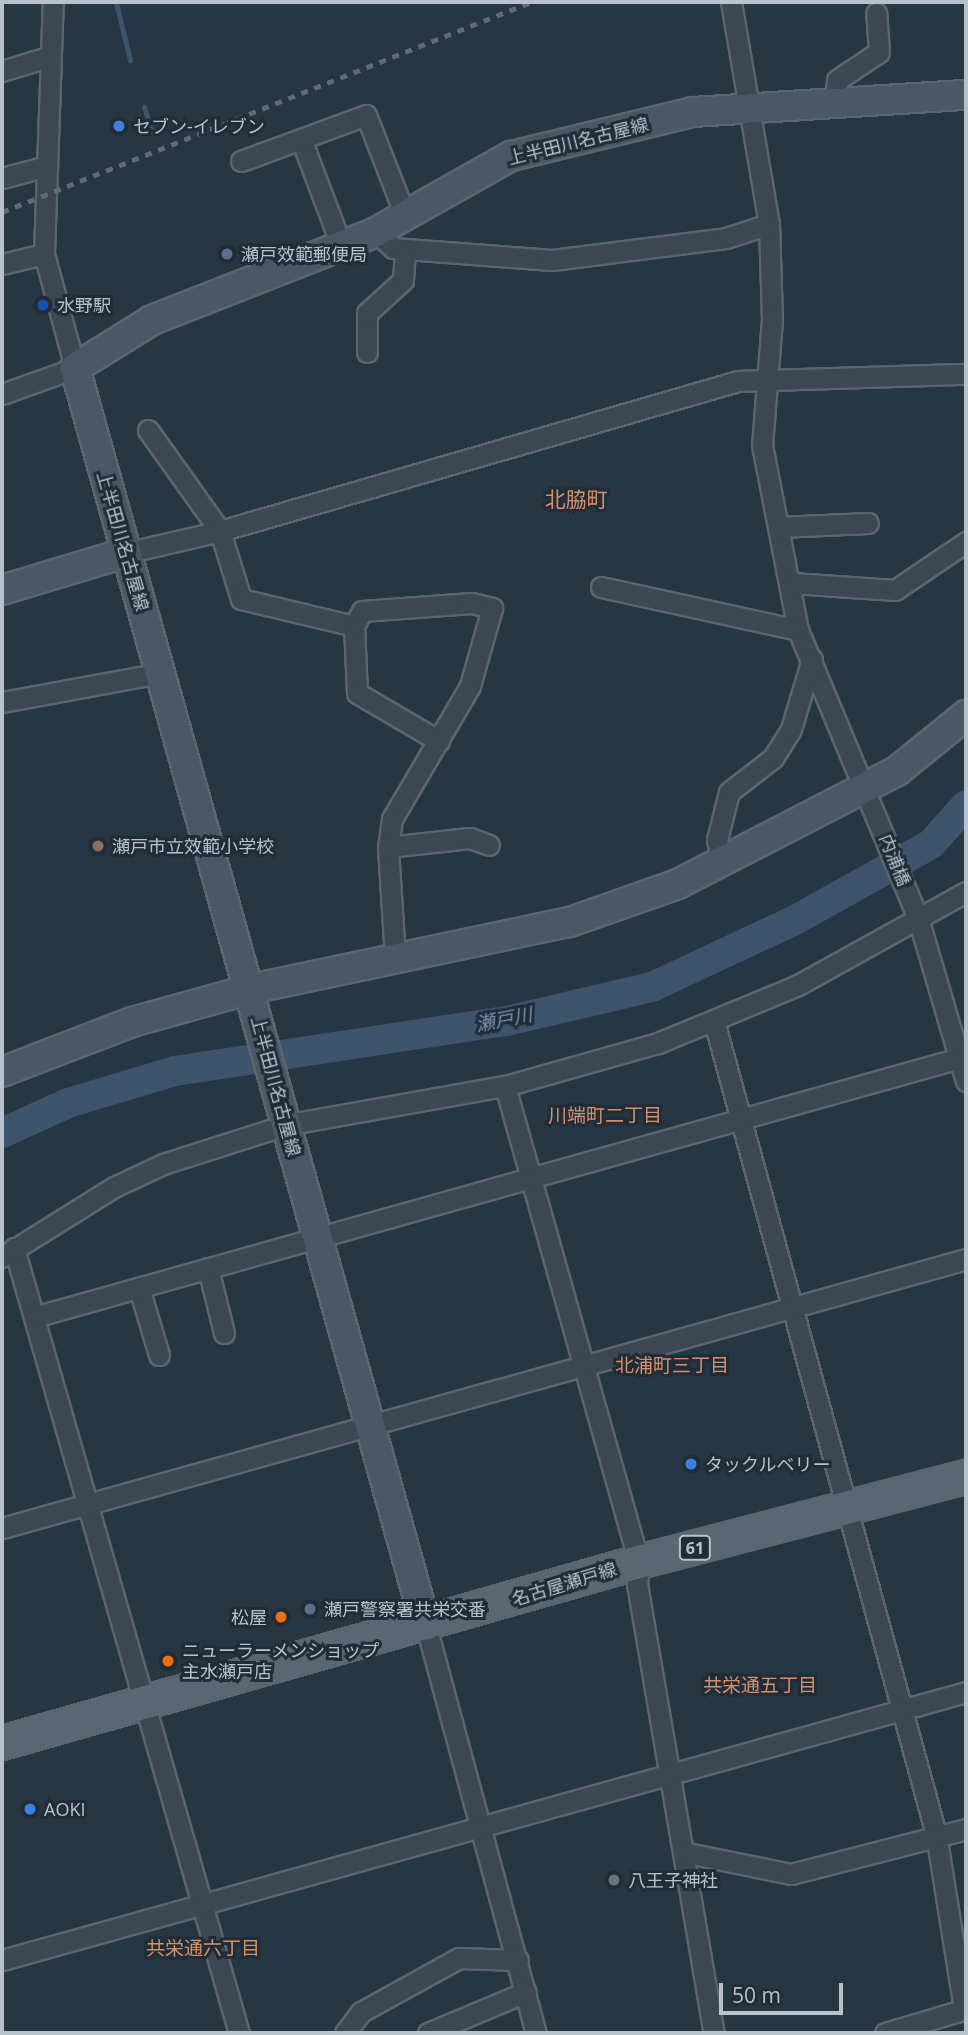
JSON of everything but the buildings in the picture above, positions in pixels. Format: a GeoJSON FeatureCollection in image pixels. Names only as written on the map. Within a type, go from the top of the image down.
{"type":"FeatureCollection","features":[{"type":"Feature","properties":{"kind":"main road","name":"上半田川名古屋線"},"geometry":{"type":"LineString","coordinates":[[426,1626],[285,1125],[251,989],[125,553],[75,368],[152,320],[376,232],[511,156],[693,112],[835,100],[966,95]]}},
{"type":"Feature","properties":{"kind":"main road"},"geometry":{"type":"LineString","coordinates":[[2,590],[125,553]]}},
{"type":"Feature","properties":{"kind":"main road"},"geometry":{"type":"LineString","coordinates":[[2,1072],[132,1022],[251,989],[570,922],[722,862],[897,771],[966,715]]}},
{"type":"Feature","properties":{"kind":"main road","name":"名古屋瀬戸線"},"geometry":{"type":"LineString","coordinates":[[2,1743],[426,1626],[639,1562],[966,1476]]}},
{"type":"Feature","properties":{"kind":"street"},"geometry":{"type":"LineString","coordinates":[[2,394],[75,368],[44,254],[53,2]]}},
{"type":"Feature","properties":{"kind":"street","name":"内浦橋"},"geometry":{"type":"LineString","coordinates":[[731,2],[769,224],[772,319],[762,445],[792,583],[798,630],[915,911],[963,1058],[966,1081]]}},
{"type":"Feature","properties":{"kind":"street"},"geometry":{"type":"LineString","coordinates":[[835,100],[837,80],[879,51],[876,13]]}},
{"type":"Feature","properties":{"kind":"street"},"geometry":{"type":"LineString","coordinates":[[2,71],[51,56]]}},
{"type":"Feature","properties":{"kind":"street"},"geometry":{"type":"LineString","coordinates":[[240,161],[366,115],[405,215]]}},
{"type":"Feature","properties":{"kind":"street"},"geometry":{"type":"LineString","coordinates":[[301,139],[341,245]]}},
{"type":"Feature","properties":{"kind":"street"},"geometry":{"type":"LineString","coordinates":[[2,178],[47,166]]}},
{"type":"Feature","properties":{"kind":"street"},"geometry":{"type":"LineString","coordinates":[[376,232],[405,250],[552,260],[726,238],[769,224]]}},
{"type":"Feature","properties":{"kind":"street"},"geometry":{"type":"LineString","coordinates":[[367,352],[367,313],[403,280],[405,250]]}},
{"type":"Feature","properties":{"kind":"street"},"geometry":{"type":"LineString","coordinates":[[2,264],[44,254]]}},
{"type":"Feature","properties":{"kind":"street"},"geometry":{"type":"LineString","coordinates":[[125,553],[220,531],[766,377],[966,374]]}},
{"type":"Feature","properties":{"kind":"street"},"geometry":{"type":"LineString","coordinates":[[148,430],[220,531],[241,599],[354,626]]}},
{"type":"Feature","properties":{"kind":"street"},"geometry":{"type":"LineString","coordinates":[[779,527],[868,523]]}},
{"type":"Feature","properties":{"kind":"street"},"geometry":{"type":"LineString","coordinates":[[792,583],[895,590],[966,542]]}},
{"type":"Feature","properties":{"kind":"street"},"geometry":{"type":"LineString","coordinates":[[601,587],[798,630]]}},
{"type":"Feature","properties":{"kind":"street"},"geometry":{"type":"LineString","coordinates":[[394,959],[387,847],[393,819],[439,741],[470,686],[492,608],[472,603],[362,611],[354,626],[357,693],[439,741]]}},
{"type":"Feature","properties":{"kind":"street"},"geometry":{"type":"LineString","coordinates":[[722,862],[717,840],[729,792],[779,748],[812,659]]}},
{"type":"Feature","properties":{"kind":"street"},"geometry":{"type":"LineString","coordinates":[[2,702],[160,673]]}},
{"type":"Feature","properties":{"kind":"street"},"geometry":{"type":"LineString","coordinates":[[387,847],[470,838],[489,845]]}},
{"type":"Feature","properties":{"kind":"street"},"geometry":{"type":"LineString","coordinates":[[239,2033],[146,1704],[85,1504],[34,1317],[8,1253],[114,1187],[285,1125],[505,1086],[624,1055],[798,985],[915,911],[966,892]]}},
{"type":"Feature","properties":{"kind":"street"},"geometry":{"type":"LineString","coordinates":[[714,1021],[851,1508],[936,1834],[965,2009],[887,2033]]}},
{"type":"Feature","properties":{"kind":"street"},"geometry":{"type":"LineString","coordinates":[[34,1317],[963,1058]]}},
{"type":"Feature","properties":{"kind":"street"},"geometry":{"type":"LineString","coordinates":[[505,1086],[639,1562],[637,1584],[687,1853],[714,2033]]}},
{"type":"Feature","properties":{"kind":"street"},"geometry":{"type":"LineString","coordinates":[[2,1528],[370,1422],[583,1366],[966,1259]]}},
{"type":"Feature","properties":{"kind":"street"},"geometry":{"type":"LineString","coordinates":[[208,1268],[224,1334]]}},
{"type":"Feature","properties":{"kind":"street"},"geometry":{"type":"LineString","coordinates":[[139,1288],[159,1355]]}},
{"type":"Feature","properties":{"kind":"street"},"geometry":{"type":"LineString","coordinates":[[426,1626],[536,2033]]}},
{"type":"Feature","properties":{"kind":"street"},"geometry":{"type":"LineString","coordinates":[[2,1961],[201,1900],[480,1827],[966,1692]]}},
{"type":"Feature","properties":{"kind":"street"},"geometry":{"type":"LineString","coordinates":[[687,1853],[791,1874],[936,1834],[966,1829]]}},
{"type":"Feature","properties":{"kind":"street"},"geometry":{"type":"LineString","coordinates":[[345,2033],[361,2012],[458,1958],[518,1960]]}},
{"type":"Feature","properties":{"kind":"street"},"geometry":{"type":"LineString","coordinates":[[428,2033],[526,1992]]}},
{"type":"Feature","properties":{"kind":"waterway"},"geometry":{"type":"LineString","coordinates":[[116,2],[130,60]]}},
{"type":"Feature","properties":{"kind":"waterway"},"geometry":{"type":"LineString","coordinates":[[144,107],[152,132]]}},
{"type":"Feature","properties":{"kind":"waterway","name":"瀬戸川"},"geometry":{"type":"LineString","coordinates":[[2,1133],[68,1103],[175,1071],[507,1021],[652,987],[797,919],[931,844],[966,805]]}},
{"type":"Feature","properties":{"kind":"railway"},"geometry":{"type":"LineString","coordinates":[[2,212],[531,2]]}},
{"type":"Feature","properties":{"kind":"place","name":"セブン-イレブン"},"geometry":{"type":"Point","coordinates":[119,126]}},
{"type":"Feature","properties":{"kind":"place","name":"瀬戸效範郵便局"},"geometry":{"type":"Point","coordinates":[227,254]}},
{"type":"Feature","properties":{"kind":"place","name":"水野駅"},"geometry":{"type":"Point","coordinates":[43,305]}},
{"type":"Feature","properties":{"kind":"place","name":"瀬戸市立效範小学校"},"geometry":{"type":"Point","coordinates":[98,846]}},
{"type":"Feature","properties":{"kind":"place","name":"タックルベリー"},"geometry":{"type":"Point","coordinates":[691,1464]}},
{"type":"Feature","properties":{"kind":"place","name":"瀬戸警察署共栄交番"},"geometry":{"type":"Point","coordinates":[310,1609]}},
{"type":"Feature","properties":{"kind":"place","name":"松屋"},"geometry":{"type":"Point","coordinates":[281,1617]}},
{"type":"Feature","properties":{"kind":"place","name":"ニューラーメンショップ 主水瀬戸店"},"geometry":{"type":"Point","coordinates":[168,1661]}},
{"type":"Feature","properties":{"kind":"place","name":"AOKI"},"geometry":{"type":"Point","coordinates":[30,1809]}},
{"type":"Feature","properties":{"kind":"place","name":"八王子神社"},"geometry":{"type":"Point","coordinates":[614,1880]}},
{"type":"Feature","properties":{"kind":"district","name":"北脇町"},"geometry":{"type":"Point","coordinates":[576,499]}},
{"type":"Feature","properties":{"kind":"district","name":"川端町二丁目"},"geometry":{"type":"Point","coordinates":[605,1116]}},
{"type":"Feature","properties":{"kind":"district","name":"北浦町三丁目"},"geometry":{"type":"Point","coordinates":[672,1366]}},
{"type":"Feature","properties":{"kind":"district","name":"共栄通五丁目"},"geometry":{"type":"Point","coordinates":[760,1686]}},
{"type":"Feature","properties":{"kind":"district","name":"共栄通六丁目"},"geometry":{"type":"Point","coordinates":[203,1949]}}]}
